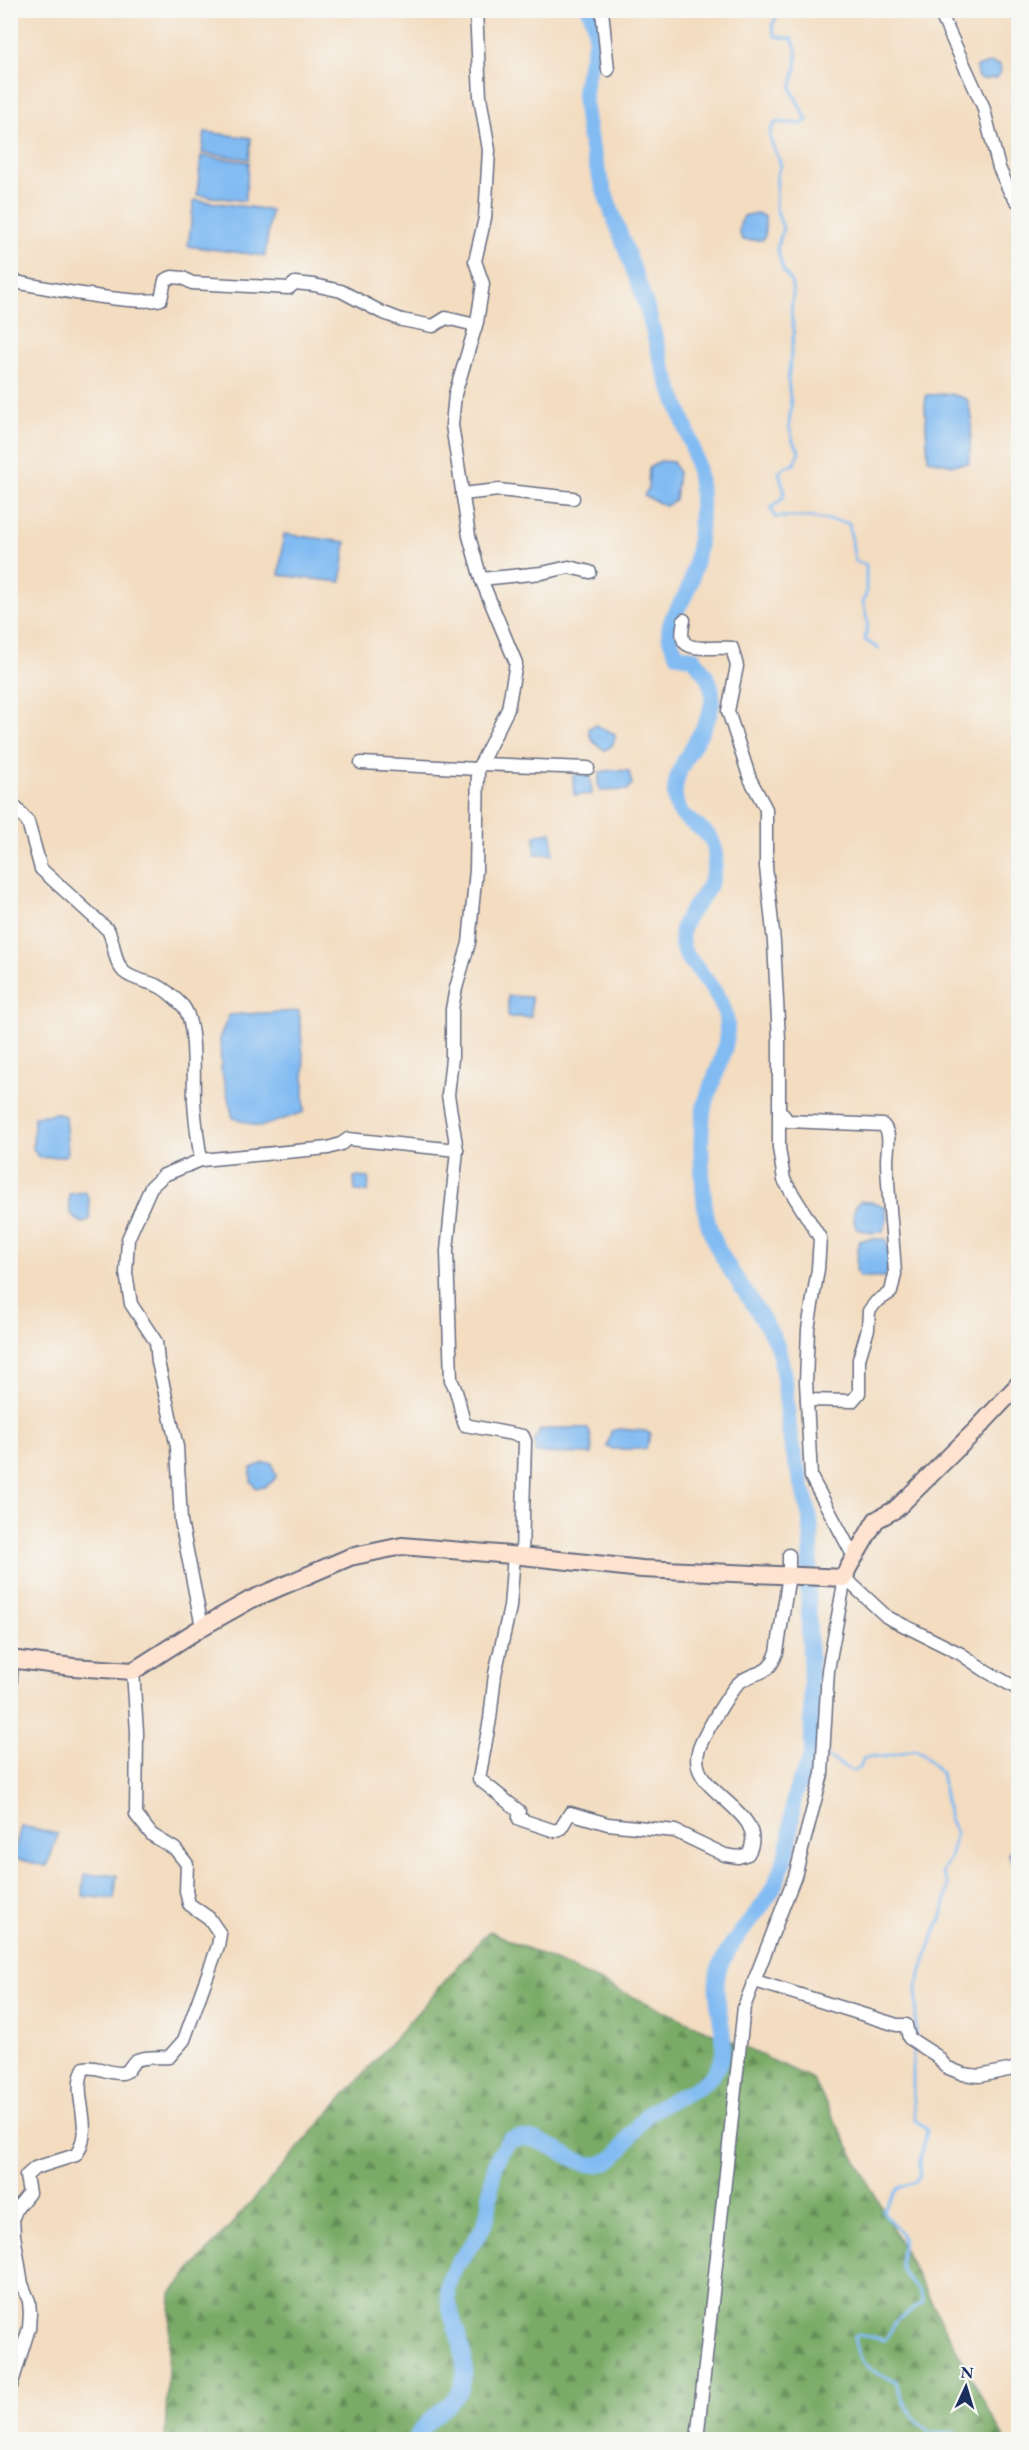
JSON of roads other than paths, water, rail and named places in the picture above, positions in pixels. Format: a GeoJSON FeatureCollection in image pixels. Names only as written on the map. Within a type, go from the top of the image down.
{"type":"FeatureCollection","features":[{"type":"Feature","properties":{"kind":"street"},"geometry":{"type":"LineString","coordinates":[[476,10],[480,97],[489,150],[485,218],[475,261],[483,284],[475,329],[454,394],[452,425],[469,536],[481,579],[516,663],[508,709],[479,767],[476,870],[469,944],[452,1009],[452,1058],[448,1095],[457,1150],[447,1251],[451,1380],[458,1392],[459,1411],[465,1425],[523,1436],[527,1456],[518,1556],[510,1607],[495,1674],[490,1719],[478,1779],[513,1805],[519,1811],[519,1819],[555,1831],[561,1828],[570,1813],[608,1824],[675,1831],[725,1855],[738,1857],[748,1854],[754,1844],[752,1833],[745,1820],[729,1806],[698,1768],[698,1750],[727,1696],[738,1682],[764,1672],[773,1663],[795,1575],[789,1555]]}},
{"type":"Feature","properties":{"kind":"street"},"geometry":{"type":"LineString","coordinates":[[602,10],[608,70]]}},
{"type":"Feature","properties":{"kind":"street"},"geometry":{"type":"LineString","coordinates":[[939,10],[983,106],[999,168],[1010,192],[1018,202]]}},
{"type":"Feature","properties":{"kind":"street"},"geometry":{"type":"LineString","coordinates":[[10,281],[150,302],[161,299],[167,277],[183,278],[192,283],[289,288],[295,283],[341,291],[402,320],[433,326],[440,324],[446,318],[471,324],[475,329]]}},
{"type":"Feature","properties":{"kind":"street"},"geometry":{"type":"LineString","coordinates":[[462,494],[499,490],[573,498]]}},
{"type":"Feature","properties":{"kind":"street"},"geometry":{"type":"LineString","coordinates":[[481,579],[542,573],[568,567],[590,572]]}},
{"type":"Feature","properties":{"kind":"street"},"geometry":{"type":"LineString","coordinates":[[684,620],[683,640],[686,644],[698,649],[721,646],[732,648],[737,666],[728,711],[750,779],[766,809],[766,867],[774,942],[780,1111],[778,1148],[784,1180],[820,1238],[818,1269],[808,1329],[807,1400],[811,1477],[854,1557]]}},
{"type":"Feature","properties":{"kind":"street"},"geometry":{"type":"LineString","coordinates":[[361,763],[588,768]]}},
{"type":"Feature","properties":{"kind":"street"},"geometry":{"type":"LineString","coordinates":[[10,801],[28,822],[41,869],[108,930],[113,939],[117,961],[124,972],[144,982],[159,986],[182,1006],[188,1016],[201,1160]]}},
{"type":"Feature","properties":{"kind":"street"},"geometry":{"type":"LineString","coordinates":[[780,1111],[788,1121],[883,1125],[887,1129],[889,1138],[887,1168],[895,1274],[891,1292],[876,1302],[869,1311],[868,1329],[860,1359],[859,1393],[852,1401],[807,1400]]}},
{"type":"Feature","properties":{"kind":"street"},"geometry":{"type":"LineString","coordinates":[[202,1627],[181,1521],[177,1447],[158,1362],[156,1342],[131,1304],[126,1273],[128,1239],[152,1187],[164,1175],[201,1160],[328,1148],[348,1139],[457,1150]]}},
{"type":"Feature","properties":{"kind":"street"},"geometry":{"type":"LineString","coordinates":[[697,2439],[744,2007],[795,1876],[822,1774],[828,1670],[845,1578],[854,1557],[876,1520],[896,1509],[1018,1385]]}},
{"type":"Feature","properties":{"kind":"street"},"geometry":{"type":"LineString","coordinates":[[10,1692],[11,1659],[73,1667],[133,1671],[202,1627],[250,1600],[350,1557],[402,1546],[642,1569],[845,1578],[888,1617],[961,1653],[986,1671],[1018,1689]]}},
{"type":"Feature","properties":{"kind":"street"},"geometry":{"type":"LineString","coordinates":[[10,2390],[30,2321],[29,2301],[22,2284],[13,2217],[16,2208],[29,2193],[26,2176],[35,2168],[76,2155],[81,2148],[85,2122],[79,2084],[84,2068],[123,2073],[128,2071],[135,2061],[168,2057],[184,2040],[218,1946],[220,1934],[209,1918],[189,1904],[186,1891],[187,1864],[175,1849],[152,1835],[136,1815],[138,1732],[133,1671]]}},
{"type":"Feature","properties":{"kind":"street"},"geometry":{"type":"LineString","coordinates":[[755,1981],[897,2025],[906,2025],[909,2038],[937,2056],[946,2067],[963,2074],[979,2076],[1018,2068]]}},
{"type":"Feature","properties":{"kind":"water"},"geometry":{"type":"Polygon","coordinates":[[[990,63],[1000,65],[1001,71],[997,78],[982,79],[977,76],[976,67],[990,63]]]}},
{"type":"Feature","properties":{"kind":"water"},"geometry":{"type":"Polygon","coordinates":[[[205,132],[251,138],[249,159],[202,153],[205,132]]]}},
{"type":"Feature","properties":{"kind":"water"},"geometry":{"type":"Polygon","coordinates":[[[201,156],[249,162],[245,201],[197,195],[201,156]]]}},
{"type":"Feature","properties":{"kind":"water"},"geometry":{"type":"Polygon","coordinates":[[[194,200],[271,210],[265,256],[188,246],[194,200]]]}},
{"type":"Feature","properties":{"kind":"water"},"geometry":{"type":"Polygon","coordinates":[[[757,213],[765,217],[765,236],[762,240],[743,240],[739,231],[742,219],[744,216],[757,213]]]}},
{"type":"Feature","properties":{"kind":"water"},"geometry":{"type":"Polygon","coordinates":[[[951,394],[967,399],[972,418],[969,463],[951,465],[928,459],[926,395],[951,394]]]}},
{"type":"Feature","properties":{"kind":"water"},"geometry":{"type":"Polygon","coordinates":[[[660,461],[673,462],[678,472],[675,500],[666,506],[644,496],[648,488],[649,468],[660,461]]]}},
{"type":"Feature","properties":{"kind":"water"},"geometry":{"type":"Polygon","coordinates":[[[284,534],[346,542],[341,582],[279,575],[284,534]]]}},
{"type":"Feature","properties":{"kind":"water"},"geometry":{"type":"Polygon","coordinates":[[[595,725],[615,734],[613,744],[605,750],[591,739],[589,728],[595,725]]]}},
{"type":"Feature","properties":{"kind":"water"},"geometry":{"type":"Polygon","coordinates":[[[629,771],[632,784],[628,790],[600,791],[598,782],[600,772],[629,771]]]}},
{"type":"Feature","properties":{"kind":"water"},"geometry":{"type":"Polygon","coordinates":[[[590,775],[592,794],[574,795],[573,776],[590,775]]]}},
{"type":"Feature","properties":{"kind":"water"},"geometry":{"type":"Polygon","coordinates":[[[552,832],[553,854],[535,854],[535,835],[552,832]]]}},
{"type":"Feature","properties":{"kind":"water"},"geometry":{"type":"Polygon","coordinates":[[[508,996],[531,997],[531,1017],[508,1017],[508,996]]]}},
{"type":"Feature","properties":{"kind":"water"},"geometry":{"type":"Polygon","coordinates":[[[299,1011],[304,1066],[304,1112],[260,1127],[233,1118],[221,1069],[220,1037],[229,1015],[299,1011]]]}},
{"type":"Feature","properties":{"kind":"water"},"geometry":{"type":"Polygon","coordinates":[[[56,1113],[65,1116],[68,1152],[65,1156],[39,1158],[33,1149],[34,1117],[56,1113]]]}},
{"type":"Feature","properties":{"kind":"water"},"geometry":{"type":"Polygon","coordinates":[[[354,1177],[369,1178],[368,1192],[355,1191],[354,1177]]]}},
{"type":"Feature","properties":{"kind":"water"},"geometry":{"type":"Polygon","coordinates":[[[85,1192],[89,1199],[90,1219],[83,1223],[74,1218],[70,1212],[69,1194],[85,1192]]]}},
{"type":"Feature","properties":{"kind":"water"},"geometry":{"type":"Polygon","coordinates":[[[860,1201],[877,1203],[886,1208],[887,1221],[883,1231],[872,1233],[857,1229],[854,1214],[860,1201]]]}},
{"type":"Feature","properties":{"kind":"water"},"geometry":{"type":"Polygon","coordinates":[[[886,1239],[889,1258],[886,1277],[859,1277],[856,1270],[859,1241],[886,1239]]]}},
{"type":"Feature","properties":{"kind":"water"},"geometry":{"type":"Polygon","coordinates":[[[588,1428],[592,1454],[536,1453],[534,1441],[540,1430],[588,1428]]]}},
{"type":"Feature","properties":{"kind":"water"},"geometry":{"type":"Polygon","coordinates":[[[619,1429],[645,1431],[651,1434],[646,1449],[607,1447],[611,1431],[619,1429]]]}},
{"type":"Feature","properties":{"kind":"water"},"geometry":{"type":"Polygon","coordinates":[[[264,1463],[272,1463],[276,1477],[268,1486],[256,1488],[251,1481],[251,1468],[264,1463]]]}},
{"type":"Feature","properties":{"kind":"water"},"geometry":{"type":"Polygon","coordinates":[[[21,1826],[58,1834],[47,1866],[13,1858],[21,1826]]]}},
{"type":"Feature","properties":{"kind":"water"},"geometry":{"type":"Polygon","coordinates":[[[1015,1846],[1018,1846],[1018,1870],[1014,1869],[1009,1854],[1015,1846]]]}},
{"type":"Feature","properties":{"kind":"water"},"geometry":{"type":"Polygon","coordinates":[[[84,1875],[117,1875],[114,1899],[83,1896],[84,1875]]]}},
{"type":"Feature","properties":{"kind":"waterway"},"geometry":{"type":"LineString","coordinates":[[415,2440],[425,2425],[453,2400],[462,2385],[464,2362],[450,2306],[448,2285],[455,2268],[485,2222],[495,2168],[509,2140],[523,2138],[536,2140],[584,2163],[595,2165],[606,2162],[618,2153],[642,2119],[657,2108],[695,2089],[718,2067],[724,2046],[717,1994],[719,1969],[731,1946],[763,1904],[776,1882],[788,1848],[794,1798],[812,1752],[808,1587],[811,1528],[808,1506],[791,1442],[781,1360],[772,1336],[715,1243],[706,1214],[703,1190],[702,1119],[707,1097],[724,1052],[727,1030],[722,1004],[685,953],[681,937],[687,919],[710,885],[715,858],[714,845],[709,836],[680,812],[676,803],[675,787],[686,757],[710,713],[712,698],[710,683],[694,658],[678,655],[669,634],[670,625],[687,591],[696,562],[701,504],[698,469],[664,369],[637,278],[606,197],[589,135],[584,94],[596,32],[589,10]]}},
{"type":"Feature","properties":{"kind":"waterway"},"geometry":{"type":"LineString","coordinates":[[775,10],[777,17],[772,25],[775,36],[792,39],[795,45],[796,64],[791,89],[807,120],[801,124],[777,122],[770,132],[770,138],[781,166],[777,174],[776,208],[783,229],[777,248],[783,270],[791,281],[793,293],[791,313],[794,332],[788,379],[791,406],[789,425],[793,441],[799,450],[795,464],[784,467],[779,473],[784,489],[783,498],[771,508],[775,517],[808,517],[849,523],[855,561],[866,565],[866,594],[863,602],[868,623],[865,640],[879,649]]}},
{"type":"Feature","properties":{"kind":"waterway"},"geometry":{"type":"LineString","coordinates":[[826,1756],[852,1771],[860,1767],[863,1759],[870,1756],[883,1757],[914,1750],[922,1753],[941,1773],[949,1819],[956,1833],[950,1858],[942,1872],[948,1886],[941,1920],[933,1936],[917,1986],[915,2036]]}},
{"type":"Feature","properties":{"kind":"waterway"},"geometry":{"type":"LineString","coordinates":[[812,1752],[820,1754]]}},
{"type":"Feature","properties":{"kind":"waterway"},"geometry":{"type":"LineString","coordinates":[[913,2045],[915,2120],[927,2131],[920,2160],[920,2174],[915,2182],[898,2188],[883,2210],[901,2234],[903,2241],[900,2262],[902,2270],[919,2291],[923,2302],[897,2320],[885,2340],[859,2335],[854,2337],[862,2361],[872,2371],[896,2381],[904,2403],[912,2415],[929,2432],[955,2433],[958,2436],[957,2440]]}}]}
